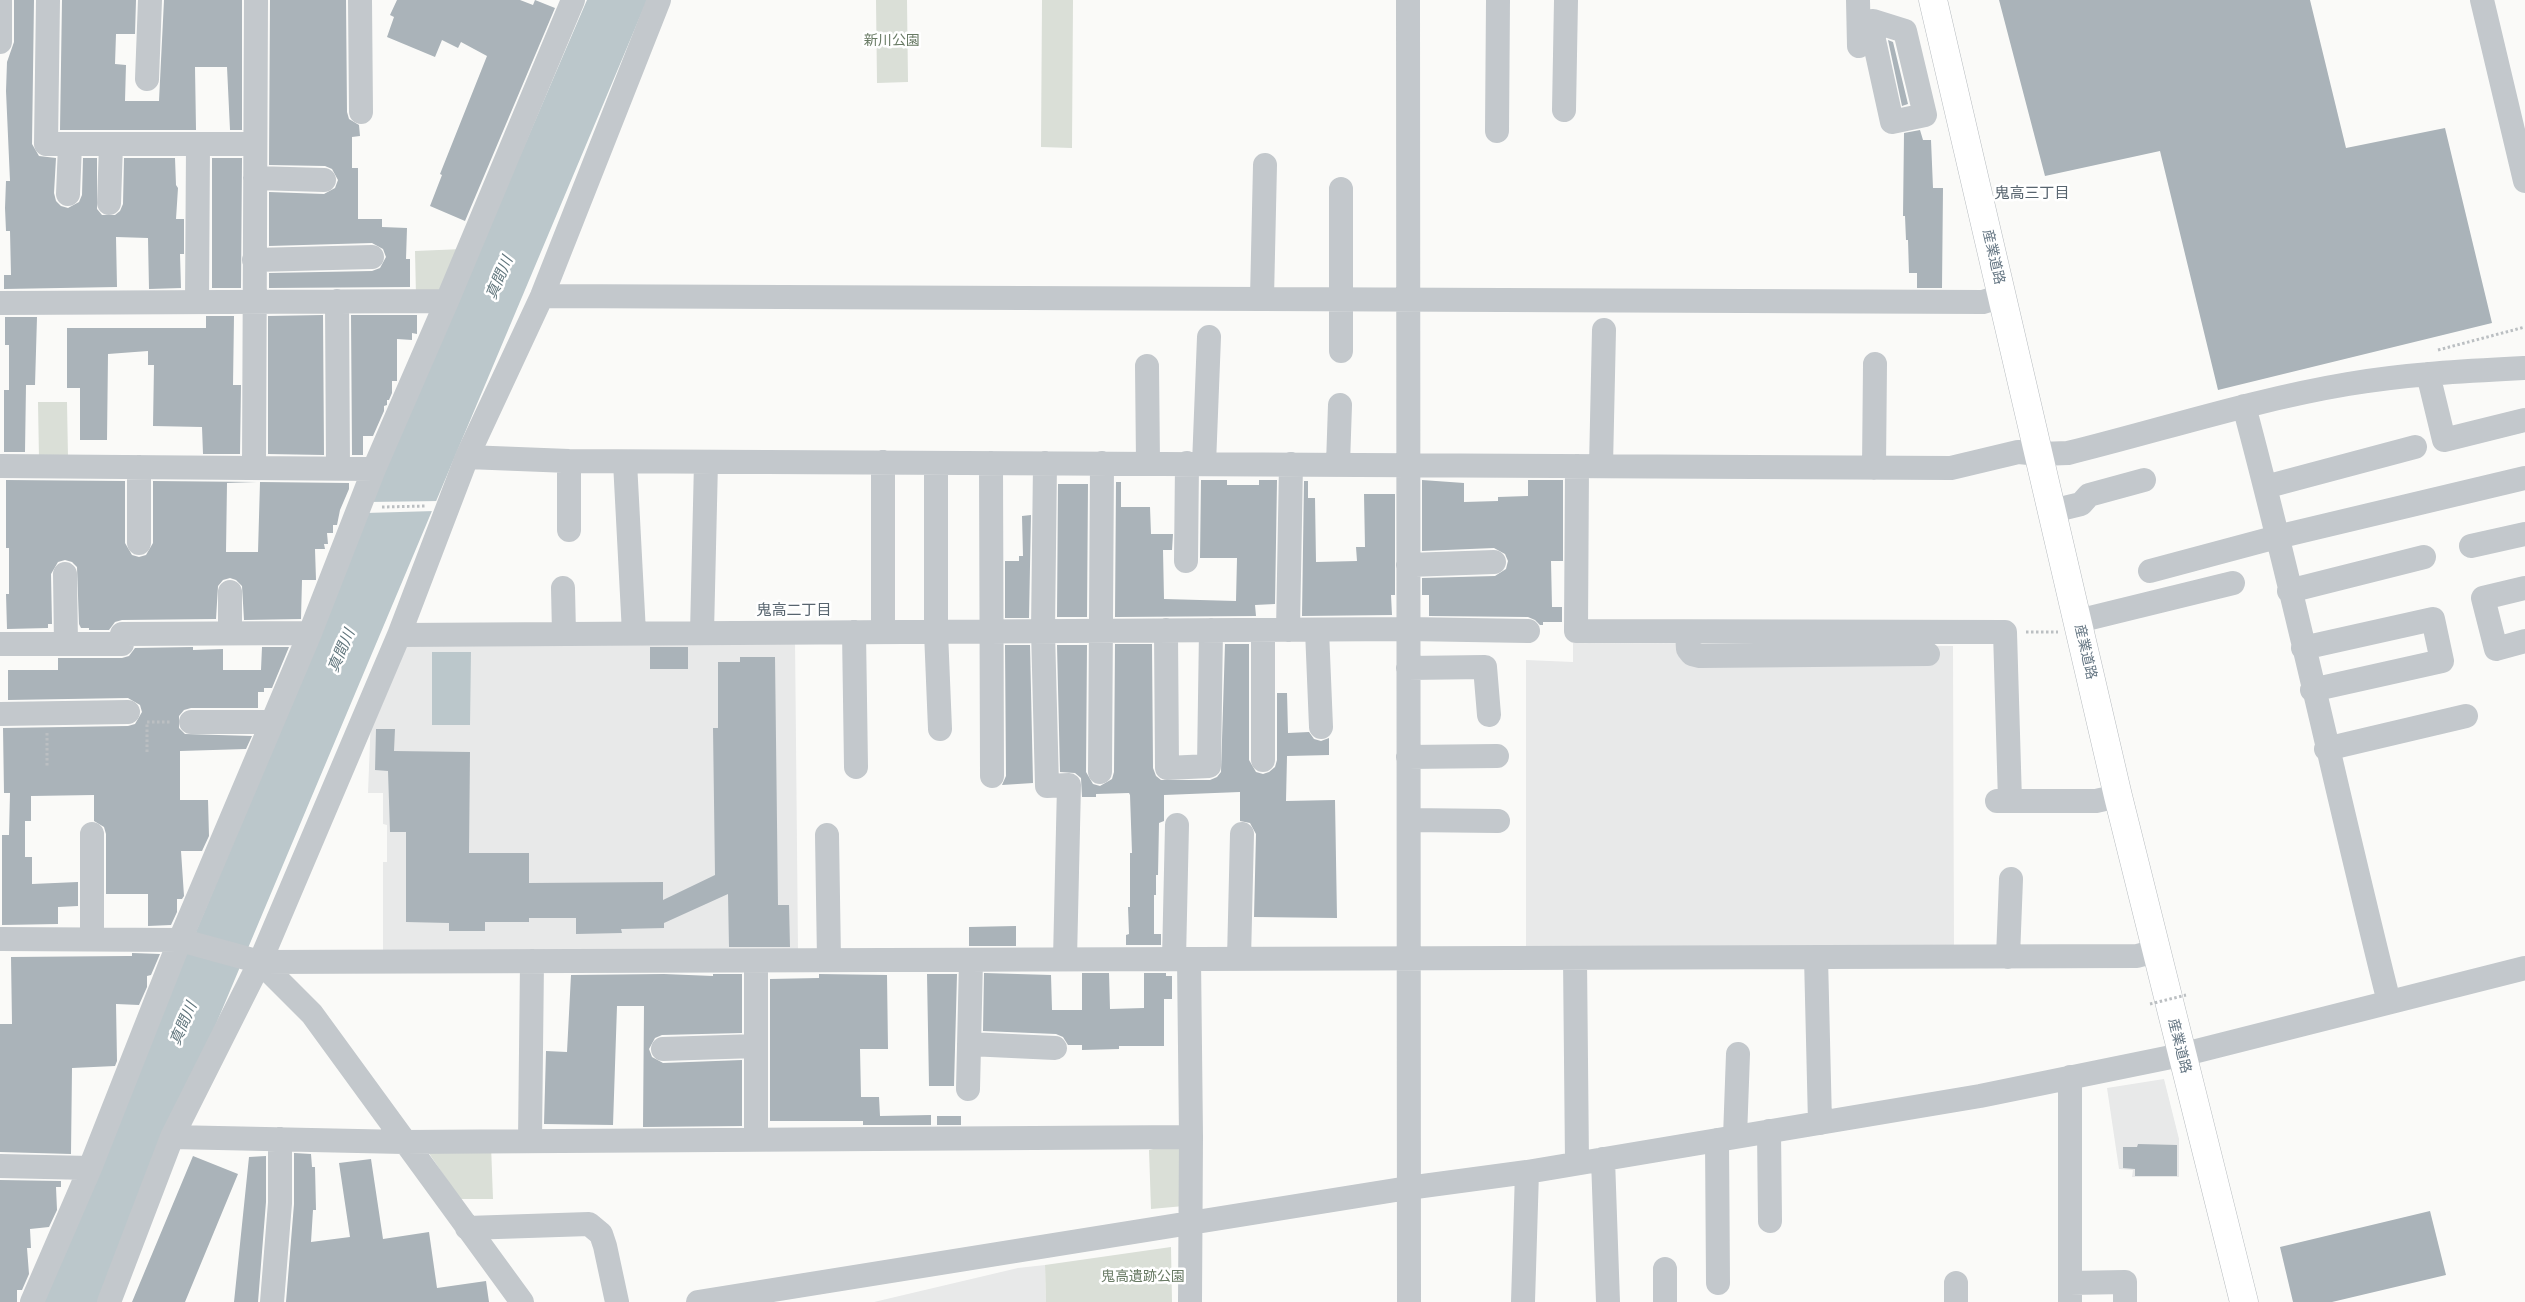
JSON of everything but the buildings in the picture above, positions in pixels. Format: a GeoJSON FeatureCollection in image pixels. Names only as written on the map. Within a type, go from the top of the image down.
{"type":"FeatureCollection","features":[{"type":"Feature","properties":{"kind":"main road","name":"産業道路"},"geometry":{"type":"LineString","coordinates":[[1935,11],[2040,454],[2052,511],[2069,627],[2118,796],[2244,1302]]}},
{"type":"Feature","properties":{"kind":"street"},"geometry":{"type":"LineString","coordinates":[[0,0],[0,42]]}},
{"type":"Feature","properties":{"kind":"street"},"geometry":{"type":"LineString","coordinates":[[48,0],[46,144],[255,144]]}},
{"type":"Feature","properties":{"kind":"street"},"geometry":{"type":"LineString","coordinates":[[147,79],[150,0]]}},
{"type":"Feature","properties":{"kind":"street"},"geometry":{"type":"LineString","coordinates":[[254,467],[256,0]]}},
{"type":"Feature","properties":{"kind":"street"},"geometry":{"type":"LineString","coordinates":[[360,0],[361,112]]}},
{"type":"Feature","properties":{"kind":"street"},"geometry":{"type":"LineString","coordinates":[[32,1302],[185,941],[272,722],[310,633],[374,469],[573,0]]}},
{"type":"Feature","properties":{"kind":"street"},"geometry":{"type":"LineString","coordinates":[[109,1302],[172,1137],[399,635],[467,457],[542,296],[659,0]]}},
{"type":"Feature","properties":{"kind":"street"},"geometry":{"type":"LineString","coordinates":[[1408,0],[1409,1302]]}},
{"type":"Feature","properties":{"kind":"street"},"geometry":{"type":"LineString","coordinates":[[1497,131],[1498,0]]}},
{"type":"Feature","properties":{"kind":"street"},"geometry":{"type":"LineString","coordinates":[[1564,110],[1566,0]]}},
{"type":"Feature","properties":{"kind":"street"},"geometry":{"type":"LineString","coordinates":[[1858,0],[1858,39],[1862,60],[1878,61]]}},
{"type":"Feature","properties":{"kind":"street"},"geometry":{"type":"LineString","coordinates":[[2482,0],[2525,181]]}},
{"type":"Feature","properties":{"kind":"street"},"geometry":{"type":"LineString","coordinates":[[1874,11],[1878,61],[1892,122],[1958,108]]}},
{"type":"Feature","properties":{"kind":"street"},"geometry":{"type":"LineString","coordinates":[[1874,11],[1906,31],[1926,115]]}},
{"type":"Feature","properties":{"kind":"street"},"geometry":{"type":"LineString","coordinates":[[1906,31],[1935,11]]}},
{"type":"Feature","properties":{"kind":"street"},"geometry":{"type":"LineString","coordinates":[[197,302],[198,144]]}},
{"type":"Feature","properties":{"kind":"street"},"geometry":{"type":"LineString","coordinates":[[68,194],[70,145]]}},
{"type":"Feature","properties":{"kind":"street"},"geometry":{"type":"LineString","coordinates":[[110,203],[111,145]]}},
{"type":"Feature","properties":{"kind":"street"},"geometry":{"type":"LineString","coordinates":[[1262,298],[1265,165]]}},
{"type":"Feature","properties":{"kind":"street"},"geometry":{"type":"LineString","coordinates":[[255,178],[324,180]]}},
{"type":"Feature","properties":{"kind":"street"},"geometry":{"type":"LineString","coordinates":[[1340,189],[1341,351]]}},
{"type":"Feature","properties":{"kind":"street"},"geometry":{"type":"LineString","coordinates":[[254,260],[372,258]]}},
{"type":"Feature","properties":{"kind":"street"},"geometry":{"type":"LineString","coordinates":[[542,296],[1408,298],[1983,302],[2002,296]]}},
{"type":"Feature","properties":{"kind":"street"},"geometry":{"type":"LineString","coordinates":[[0,303],[447,300]]}},
{"type":"Feature","properties":{"kind":"street"},"geometry":{"type":"LineString","coordinates":[[337,301],[338,468]]}},
{"type":"Feature","properties":{"kind":"street"},"geometry":{"type":"LineString","coordinates":[[1601,466],[1604,330]]}},
{"type":"Feature","properties":{"kind":"street"},"geometry":{"type":"LineString","coordinates":[[1186,561],[1210,337]]}},
{"type":"Feature","properties":{"kind":"street"},"geometry":{"type":"LineString","coordinates":[[1874,468],[1875,364]]}},
{"type":"Feature","properties":{"kind":"street"},"geometry":{"type":"LineString","coordinates":[[1147,366],[1148,463]]}},
{"type":"Feature","properties":{"kind":"street"},"geometry":{"type":"LineString","coordinates":[[467,457],[625,462],[1408,464],[1951,468],[2018,452],[2040,454],[2068,453],[2244,406],[2346,384],[2428,374],[2525,368]]}},
{"type":"Feature","properties":{"kind":"street"},"geometry":{"type":"LineString","coordinates":[[2428,374],[2444,440],[2525,420]]}},
{"type":"Feature","properties":{"kind":"street"},"geometry":{"type":"LineString","coordinates":[[1338,464],[1340,405]]}},
{"type":"Feature","properties":{"kind":"street"},"geometry":{"type":"LineString","coordinates":[[2244,406],[2388,1002]]}},
{"type":"Feature","properties":{"kind":"street"},"geometry":{"type":"LineString","coordinates":[[2265,487],[2415,447]]}},
{"type":"Feature","properties":{"kind":"street"},"geometry":{"type":"LineString","coordinates":[[568,530],[569,461]]}},
{"type":"Feature","properties":{"kind":"street"},"geometry":{"type":"LineString","coordinates":[[625,462],[634,634]]}},
{"type":"Feature","properties":{"kind":"street"},"geometry":{"type":"LineString","coordinates":[[702,633],[706,462]]}},
{"type":"Feature","properties":{"kind":"street"},"geometry":{"type":"LineString","coordinates":[[883,462],[883,632]]}},
{"type":"Feature","properties":{"kind":"street"},"geometry":{"type":"LineString","coordinates":[[936,463],[936,632],[940,729]]}},
{"type":"Feature","properties":{"kind":"street"},"geometry":{"type":"LineString","coordinates":[[991,463],[992,776]]}},
{"type":"Feature","properties":{"kind":"street"},"geometry":{"type":"LineString","coordinates":[[1044,463],[1043,631],[1047,786],[1069,785],[1065,960]]}},
{"type":"Feature","properties":{"kind":"street"},"geometry":{"type":"LineString","coordinates":[[1100,772],[1099,631],[1102,463]]}},
{"type":"Feature","properties":{"kind":"street"},"geometry":{"type":"LineString","coordinates":[[1288,630],[1291,464]]}},
{"type":"Feature","properties":{"kind":"street"},"geometry":{"type":"LineString","coordinates":[[0,466],[374,469]]}},
{"type":"Feature","properties":{"kind":"street"},"geometry":{"type":"LineString","coordinates":[[1577,466],[1576,631],[1687,633],[2005,632],[2003,801],[2096,801],[2118,796]]}},
{"type":"Feature","properties":{"kind":"street"},"geometry":{"type":"LineString","coordinates":[[139,467],[139,543]]}},
{"type":"Feature","properties":{"kind":"street"},"geometry":{"type":"LineString","coordinates":[[2150,571],[2277,537],[2525,478]]}},
{"type":"Feature","properties":{"kind":"street"},"geometry":{"type":"LineString","coordinates":[[2052,511],[2081,504],[2089,495],[2144,480]]}},
{"type":"Feature","properties":{"kind":"street"},"geometry":{"type":"LineString","coordinates":[[2471,546],[2525,534]]}},
{"type":"Feature","properties":{"kind":"street"},"geometry":{"type":"LineString","coordinates":[[2289,591],[2424,557]]}},
{"type":"Feature","properties":{"kind":"street"},"geometry":{"type":"LineString","coordinates":[[1408,565],[1494,562]]}},
{"type":"Feature","properties":{"kind":"street"},"geometry":{"type":"LineString","coordinates":[[65,574],[66,644]]}},
{"type":"Feature","properties":{"kind":"street"},"geometry":{"type":"LineString","coordinates":[[2069,627],[2233,583]]}},
{"type":"Feature","properties":{"kind":"street"},"geometry":{"type":"LineString","coordinates":[[563,588],[564,634]]}},
{"type":"Feature","properties":{"kind":"street"},"geometry":{"type":"LineString","coordinates":[[2525,588],[2483,598],[2496,649],[2525,640]]}},
{"type":"Feature","properties":{"kind":"street"},"geometry":{"type":"LineString","coordinates":[[230,592],[230,633]]}},
{"type":"Feature","properties":{"kind":"street"},"geometry":{"type":"LineString","coordinates":[[2303,648],[2433,619],[2435,627],[2442,661],[2312,690]]}},
{"type":"Feature","properties":{"kind":"street"},"geometry":{"type":"LineString","coordinates":[[399,635],[1408,629],[1528,631]]}},
{"type":"Feature","properties":{"kind":"street"},"geometry":{"type":"LineString","coordinates":[[1166,630],[1168,768],[1209,766],[1211,630]]}},
{"type":"Feature","properties":{"kind":"street"},"geometry":{"type":"LineString","coordinates":[[1263,630],[1263,760]]}},
{"type":"Feature","properties":{"kind":"street"},"geometry":{"type":"LineString","coordinates":[[1318,630],[1321,726]]}},
{"type":"Feature","properties":{"kind":"street"},"geometry":{"type":"LineString","coordinates":[[854,632],[856,767]]}},
{"type":"Feature","properties":{"kind":"street"},"geometry":{"type":"LineString","coordinates":[[0,644],[122,644],[122,634],[310,633]]}},
{"type":"Feature","properties":{"kind":"street"},"geometry":{"type":"LineString","coordinates":[[1687,633],[1688,649],[1692,654],[1700,656],[1928,654]]}},
{"type":"Feature","properties":{"kind":"street"},"geometry":{"type":"LineString","coordinates":[[1408,668],[1485,667],[1488,715]]}},
{"type":"Feature","properties":{"kind":"street"},"geometry":{"type":"LineString","coordinates":[[0,714],[128,712]]}},
{"type":"Feature","properties":{"kind":"street"},"geometry":{"type":"LineString","coordinates":[[2326,749],[2466,716]]}},
{"type":"Feature","properties":{"kind":"street"},"geometry":{"type":"LineString","coordinates":[[191,722],[272,722]]}},
{"type":"Feature","properties":{"kind":"street"},"geometry":{"type":"LineString","coordinates":[[1408,757],[1497,756]]}},
{"type":"Feature","properties":{"kind":"street"},"geometry":{"type":"LineString","coordinates":[[1409,820],[1498,821]]}},
{"type":"Feature","properties":{"kind":"street"},"geometry":{"type":"LineString","coordinates":[[1177,825],[1181,959],[1192,1137],[1190,1302]]}},
{"type":"Feature","properties":{"kind":"street"},"geometry":{"type":"LineString","coordinates":[[92,834],[92,938]]}},
{"type":"Feature","properties":{"kind":"street"},"geometry":{"type":"LineString","coordinates":[[1239,959],[1242,834]]}},
{"type":"Feature","properties":{"kind":"street"},"geometry":{"type":"LineString","coordinates":[[827,835],[829,960]]}},
{"type":"Feature","properties":{"kind":"street"},"geometry":{"type":"LineString","coordinates":[[2008,957],[2011,879]]}},
{"type":"Feature","properties":{"kind":"street"},"geometry":{"type":"LineString","coordinates":[[0,939],[92,938],[185,941],[253,960],[756,961],[2008,957],[2137,956],[2156,951]]}},
{"type":"Feature","properties":{"kind":"street"},"geometry":{"type":"LineString","coordinates":[[1816,957],[1820,1123]]}},
{"type":"Feature","properties":{"kind":"street"},"geometry":{"type":"LineString","coordinates":[[1575,958],[1578,1163]]}},
{"type":"Feature","properties":{"kind":"street"},"geometry":{"type":"LineString","coordinates":[[253,960],[312,1014],[522,1302]]}},
{"type":"Feature","properties":{"kind":"street"},"geometry":{"type":"LineString","coordinates":[[968,1089],[971,960]]}},
{"type":"Feature","properties":{"kind":"street"},"geometry":{"type":"LineString","coordinates":[[530,1141],[532,961]]}},
{"type":"Feature","properties":{"kind":"street"},"geometry":{"type":"LineString","coordinates":[[756,961],[756,1138]]}},
{"type":"Feature","properties":{"kind":"street"},"geometry":{"type":"LineString","coordinates":[[698,1302],[803,1294],[1190,1223],[1408,1188],[1527,1172],[1980,1096],[2181,1055],[2525,968]]}},
{"type":"Feature","properties":{"kind":"street"},"geometry":{"type":"LineString","coordinates":[[969,1044],[1055,1048]]}},
{"type":"Feature","properties":{"kind":"street"},"geometry":{"type":"LineString","coordinates":[[663,1050],[756,1046]]}},
{"type":"Feature","properties":{"kind":"street"},"geometry":{"type":"LineString","coordinates":[[1718,1283],[1726,1138],[1738,1054]]}},
{"type":"Feature","properties":{"kind":"street"},"geometry":{"type":"LineString","coordinates":[[2070,1078],[2070,1293],[2126,1282],[2125,1302]]}},
{"type":"Feature","properties":{"kind":"street"},"geometry":{"type":"LineString","coordinates":[[1769,1131],[1770,1221]]}},
{"type":"Feature","properties":{"kind":"street"},"geometry":{"type":"LineString","coordinates":[[172,1137],[404,1142],[756,1138],[1192,1137]]}},
{"type":"Feature","properties":{"kind":"street"},"geometry":{"type":"LineString","coordinates":[[272,1302],[280,1203],[280,1139]]}},
{"type":"Feature","properties":{"kind":"street"},"geometry":{"type":"LineString","coordinates":[[1604,1159],[1608,1302]]}},
{"type":"Feature","properties":{"kind":"street"},"geometry":{"type":"LineString","coordinates":[[0,1166],[90,1168]]}},
{"type":"Feature","properties":{"kind":"street"},"geometry":{"type":"LineString","coordinates":[[1523,1302],[1527,1172]]}},
{"type":"Feature","properties":{"kind":"street"},"geometry":{"type":"LineString","coordinates":[[467,1228],[589,1224],[600,1234],[605,1246],[616,1302]]}},
{"type":"Feature","properties":{"kind":"street"},"geometry":{"type":"LineString","coordinates":[[1665,1269],[1665,1302]]}},
{"type":"Feature","properties":{"kind":"path"},"geometry":{"type":"LineString","coordinates":[[2428,374],[2428,353],[2525,327]]}},
{"type":"Feature","properties":{"kind":"path"},"geometry":{"type":"LineString","coordinates":[[376,507],[428,506]]}},
{"type":"Feature","properties":{"kind":"path"},"geometry":{"type":"LineString","coordinates":[[2005,632],[2069,627]]}},
{"type":"Feature","properties":{"kind":"path"},"geometry":{"type":"LineString","coordinates":[[47,714],[47,767]]}},
{"type":"Feature","properties":{"kind":"path"},"geometry":{"type":"LineString","coordinates":[[147,752],[146,722],[191,722]]}},
{"type":"Feature","properties":{"kind":"path"},"geometry":{"type":"LineString","coordinates":[[2150,1004],[2186,995]]}},
{"type":"Feature","properties":{"kind":"shaded area"},"geometry":{"type":"Polygon","coordinates":[[[795,637],[798,952],[383,953],[383,862],[387,862],[387,825],[383,824],[383,793],[368,793],[371,716],[403,639],[795,637]]]}},
{"type":"Feature","properties":{"kind":"shaded area"},"geometry":{"type":"Polygon","coordinates":[[[1573,643],[1953,646],[1954,951],[1526,949],[1526,660],[1573,662],[1573,643]]]}},
{"type":"Feature","properties":{"kind":"shaded area"},"geometry":{"type":"Polygon","coordinates":[[[2164,1079],[2179,1139],[2179,1177],[2132,1177],[2133,1170],[2119,1169],[2107,1088],[2164,1079]]]}},
{"type":"Feature","properties":{"kind":"shaded area"},"geometry":{"type":"Polygon","coordinates":[[[1045,1265],[1046,1302],[874,1302],[1018,1268],[1045,1265]]]}},
{"type":"Feature","properties":{"kind":"green space","name":"新川公園"},"geometry":{"type":"Polygon","coordinates":[[[876,0],[907,0],[908,82],[877,83],[876,0]]]}},
{"type":"Feature","properties":{"kind":"green space"},"geometry":{"type":"Polygon","coordinates":[[[1042,0],[1073,0],[1072,148],[1041,147],[1042,0]]]}},
{"type":"Feature","properties":{"kind":"green space"},"geometry":{"type":"Polygon","coordinates":[[[463,249],[445,296],[416,296],[415,251],[463,249]]]}},
{"type":"Feature","properties":{"kind":"green space"},"geometry":{"type":"Polygon","coordinates":[[[38,402],[67,402],[68,458],[39,459],[38,402]]]}},
{"type":"Feature","properties":{"kind":"green space"},"geometry":{"type":"Polygon","coordinates":[[[1183,1142],[1184,1206],[1151,1209],[1149,1150],[1183,1142]]]}},
{"type":"Feature","properties":{"kind":"green space"},"geometry":{"type":"Polygon","coordinates":[[[491,1145],[493,1199],[460,1199],[424,1146],[491,1145]]]}},
{"type":"Feature","properties":{"kind":"green space","name":"鬼高遺跡公園"},"geometry":{"type":"Polygon","coordinates":[[[1171,1247],[1172,1302],[1046,1302],[1045,1265],[1171,1247]]]}},
{"type":"Feature","properties":{"kind":"water","name":"真間川"},"geometry":{"type":"Polygon","coordinates":[[[587,0],[647,0],[99,1302],[41,1302],[324,626],[373,498],[587,0]]]}},
{"type":"Feature","properties":{"kind":"water"},"geometry":{"type":"Polygon","coordinates":[[[432,652],[471,652],[470,725],[432,725],[432,652]]]}},
{"type":"Feature","properties":{"kind":"pier"},"geometry":{"type":"Polygon","coordinates":[[[439,501],[435,511],[365,513],[369,502],[439,501]]]}},
{"type":"Feature","properties":{"kind":"district","name":"鬼高三丁目"},"geometry":{"type":"Point","coordinates":[2032,194]}},
{"type":"Feature","properties":{"kind":"district","name":"鬼高二丁目"},"geometry":{"type":"Point","coordinates":[794,611]}}]}
